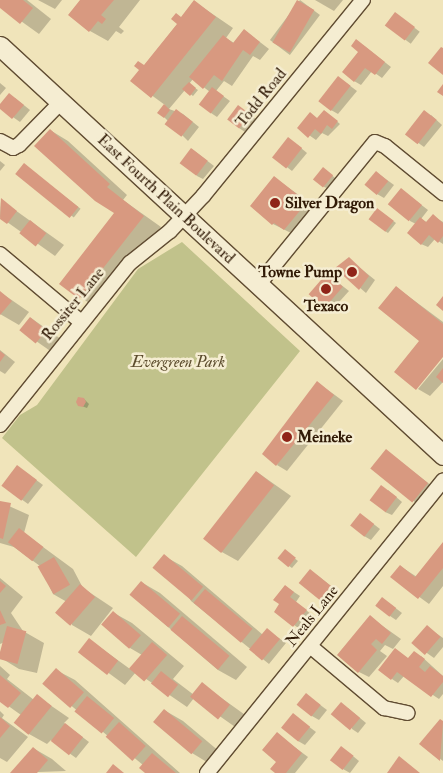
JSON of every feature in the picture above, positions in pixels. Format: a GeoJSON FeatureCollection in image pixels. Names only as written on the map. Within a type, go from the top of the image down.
{"type":"FeatureCollection","features":[{"type":"Feature","properties":{"kind":"main road","name":"East Fourth Plain Boulevard"},"geometry":{"type":"LineString","coordinates":[[0,46],[443,455]]}},
{"type":"Feature","properties":{"kind":"street","name":"Todd Road"},"geometry":{"type":"LineString","coordinates":[[185,217],[363,0]]}},
{"type":"Feature","properties":{"kind":"street"},"geometry":{"type":"LineString","coordinates":[[0,141],[13,148],[19,145],[61,102]]}},
{"type":"Feature","properties":{"kind":"street"},"geometry":{"type":"LineString","coordinates":[[259,284],[375,142],[443,193]]}},
{"type":"Feature","properties":{"kind":"street","name":"Rossiter Lane"},"geometry":{"type":"LineString","coordinates":[[0,425],[81,322],[140,252],[185,217]]}},
{"type":"Feature","properties":{"kind":"street"},"geometry":{"type":"LineString","coordinates":[[0,254],[81,322]]}},
{"type":"Feature","properties":{"kind":"street","name":"Neals Lane"},"geometry":{"type":"LineString","coordinates":[[207,773],[443,480]]}},
{"type":"Feature","properties":{"kind":"street"},"geometry":{"type":"LineString","coordinates":[[310,646],[384,708],[407,713]]}},
{"type":"Feature","properties":{"kind":"green space","name":"Evergreen Park"},"geometry":{"type":"Polygon","coordinates":[[[182,242],[300,351],[136,557],[2,438],[20,415],[37,405],[138,269],[182,242]]]}},
{"type":"Feature","properties":{"kind":"building"},"geometry":{"type":"Polygon","coordinates":[[[0,0],[23,0],[33,8],[20,24],[0,8],[0,0]]]}},
{"type":"Feature","properties":{"kind":"building"},"geometry":{"type":"Polygon","coordinates":[[[80,0],[114,0],[101,15],[106,19],[102,24],[98,21],[89,32],[68,15],[80,0]]]}},
{"type":"Feature","properties":{"kind":"building"},"geometry":{"type":"Polygon","coordinates":[[[194,0],[216,17],[151,98],[130,81],[139,70],[134,66],[138,61],[144,65],[177,24],[171,19],[176,13],[181,17],[194,0]]]}},
{"type":"Feature","properties":{"kind":"building"},"geometry":{"type":"Polygon","coordinates":[[[297,0],[314,10],[290,52],[272,42],[297,0]]]}},
{"type":"Feature","properties":{"kind":"building"},"geometry":{"type":"Polygon","coordinates":[[[395,12],[415,27],[405,41],[385,26],[395,12]]]}},
{"type":"Feature","properties":{"kind":"building"},"geometry":{"type":"Polygon","coordinates":[[[244,29],[260,42],[250,55],[243,50],[222,81],[214,75],[203,89],[189,77],[223,35],[233,43],[244,29]]]}},
{"type":"Feature","properties":{"kind":"building"},"geometry":{"type":"Polygon","coordinates":[[[356,39],[385,62],[375,75],[365,68],[354,82],[342,72],[358,52],[351,46],[356,39]]]}},
{"type":"Feature","properties":{"kind":"building"},"geometry":{"type":"Polygon","coordinates":[[[441,47],[443,48],[443,75],[428,63],[441,47]]]}},
{"type":"Feature","properties":{"kind":"building"},"geometry":{"type":"Polygon","coordinates":[[[338,76],[351,86],[331,111],[318,101],[338,76]]]}},
{"type":"Feature","properties":{"kind":"building"},"geometry":{"type":"Polygon","coordinates":[[[189,82],[196,88],[190,96],[182,89],[189,82]]]}},
{"type":"Feature","properties":{"kind":"building"},"geometry":{"type":"Polygon","coordinates":[[[443,84],[443,96],[437,92],[443,84]]]}},
{"type":"Feature","properties":{"kind":"building"},"geometry":{"type":"Polygon","coordinates":[[[212,87],[224,96],[211,114],[199,105],[212,87]]]}},
{"type":"Feature","properties":{"kind":"building"},"geometry":{"type":"Polygon","coordinates":[[[9,93],[24,105],[12,119],[0,109],[0,104],[9,93]]]}},
{"type":"Feature","properties":{"kind":"building"},"geometry":{"type":"Polygon","coordinates":[[[164,104],[170,110],[164,118],[157,113],[164,104]]]}},
{"type":"Feature","properties":{"kind":"building"},"geometry":{"type":"Polygon","coordinates":[[[238,105],[250,114],[239,128],[227,119],[238,105]]]}},
{"type":"Feature","properties":{"kind":"building"},"geometry":{"type":"Polygon","coordinates":[[[176,109],[193,122],[181,137],[165,124],[176,109]]]}},
{"type":"Feature","properties":{"kind":"building"},"geometry":{"type":"Polygon","coordinates":[[[324,110],[338,121],[332,129],[327,125],[321,134],[315,129],[308,138],[297,128],[310,112],[317,118],[324,110]]]}},
{"type":"Feature","properties":{"kind":"building"},"geometry":{"type":"Polygon","coordinates":[[[424,110],[437,120],[418,144],[405,134],[424,110]]]}},
{"type":"Feature","properties":{"kind":"building"},"geometry":{"type":"Polygon","coordinates":[[[50,129],[110,184],[107,187],[144,216],[79,299],[59,284],[114,213],[95,201],[34,146],[50,129]]]}},
{"type":"Feature","properties":{"kind":"building"},"geometry":{"type":"Polygon","coordinates":[[[288,137],[302,148],[286,169],[272,157],[288,137]]]}},
{"type":"Feature","properties":{"kind":"building"},"geometry":{"type":"Polygon","coordinates":[[[191,148],[208,161],[196,176],[180,163],[191,148]]]}},
{"type":"Feature","properties":{"kind":"building"},"geometry":{"type":"Polygon","coordinates":[[[24,163],[78,207],[70,218],[15,174],[24,163]]]}},
{"type":"Feature","properties":{"kind":"building"},"geometry":{"type":"Polygon","coordinates":[[[323,167],[333,175],[323,188],[313,179],[323,167]]]}},
{"type":"Feature","properties":{"kind":"building"},"geometry":{"type":"Polygon","coordinates":[[[376,171],[388,181],[377,195],[364,185],[376,171]]]}},
{"type":"Feature","properties":{"kind":"building","name":"Silver Dragon"},"geometry":{"type":"Polygon","coordinates":[[[274,176],[298,195],[294,199],[303,207],[284,230],[274,223],[272,225],[250,206],[274,176]]]}},
{"type":"Feature","properties":{"kind":"building"},"geometry":{"type":"Polygon","coordinates":[[[401,188],[422,205],[409,221],[388,204],[401,188]]]}},
{"type":"Feature","properties":{"kind":"building"},"geometry":{"type":"Polygon","coordinates":[[[1,198],[17,211],[7,224],[0,219],[1,198]]]}},
{"type":"Feature","properties":{"kind":"building"},"geometry":{"type":"Polygon","coordinates":[[[377,208],[394,221],[385,232],[369,219],[377,208]]]}},
{"type":"Feature","properties":{"kind":"building"},"geometry":{"type":"Polygon","coordinates":[[[433,214],[443,223],[443,236],[438,243],[429,235],[421,245],[407,233],[420,217],[426,222],[433,214]]]}},
{"type":"Feature","properties":{"kind":"building"},"geometry":{"type":"Polygon","coordinates":[[[30,220],[46,233],[36,246],[19,233],[30,220]]]}},
{"type":"Feature","properties":{"kind":"building","name":"Towne Pump"},"geometry":{"type":"Polygon","coordinates":[[[349,257],[369,276],[359,290],[335,268],[349,257]]]}},
{"type":"Feature","properties":{"kind":"building","name":"Texaco"},"geometry":{"type":"Polygon","coordinates":[[[327,273],[343,287],[324,308],[309,294],[327,273]]]}},
{"type":"Feature","properties":{"kind":"building"},"geometry":{"type":"Polygon","coordinates":[[[396,286],[443,324],[443,357],[416,390],[394,372],[419,341],[378,308],[396,286]]]}},
{"type":"Feature","properties":{"kind":"building"},"geometry":{"type":"Polygon","coordinates":[[[0,291],[12,301],[0,315],[0,291]]]}},
{"type":"Feature","properties":{"kind":"building"},"geometry":{"type":"Polygon","coordinates":[[[443,296],[443,311],[436,305],[443,296]]]}},
{"type":"Feature","properties":{"kind":"building"},"geometry":{"type":"Polygon","coordinates":[[[30,317],[46,330],[36,343],[19,330],[30,317]]]}},
{"type":"Feature","properties":{"kind":"building"},"geometry":{"type":"Polygon","coordinates":[[[0,351],[5,355],[0,362],[0,351]]]}},
{"type":"Feature","properties":{"kind":"building"},"geometry":{"type":"Polygon","coordinates":[[[443,368],[443,383],[436,377],[443,368]]]}},
{"type":"Feature","properties":{"kind":"building","name":"Meineke"},"geometry":{"type":"Polygon","coordinates":[[[317,381],[334,395],[276,466],[262,454],[317,381]]]}},
{"type":"Feature","properties":{"kind":"building"},"geometry":{"type":"Polygon","coordinates":[[[78,397],[84,398],[86,402],[83,407],[78,406],[76,402],[78,397]]]}},
{"type":"Feature","properties":{"kind":"building"},"geometry":{"type":"Polygon","coordinates":[[[386,449],[428,483],[412,502],[370,468],[386,449]]]}},
{"type":"Feature","properties":{"kind":"building"},"geometry":{"type":"Polygon","coordinates":[[[17,465],[37,480],[21,501],[1,486],[17,465]]]}},
{"type":"Feature","properties":{"kind":"building"},"geometry":{"type":"Polygon","coordinates":[[[256,471],[274,485],[221,553],[203,539],[256,471]]]}},
{"type":"Feature","properties":{"kind":"building"},"geometry":{"type":"Polygon","coordinates":[[[381,485],[397,497],[386,512],[370,500],[381,485]]]}},
{"type":"Feature","properties":{"kind":"building"},"geometry":{"type":"Polygon","coordinates":[[[0,501],[11,503],[3,539],[0,538],[0,501]]]}},
{"type":"Feature","properties":{"kind":"building"},"geometry":{"type":"Polygon","coordinates":[[[360,513],[374,524],[364,537],[350,526],[360,513]]]}},
{"type":"Feature","properties":{"kind":"building"},"geometry":{"type":"Polygon","coordinates":[[[19,528],[43,547],[32,561],[8,542],[19,528]]]}},
{"type":"Feature","properties":{"kind":"building"},"geometry":{"type":"Polygon","coordinates":[[[443,542],[443,568],[418,599],[390,577],[400,565],[415,577],[443,542]]]}},
{"type":"Feature","properties":{"kind":"building"},"geometry":{"type":"Polygon","coordinates":[[[285,549],[296,558],[288,567],[277,558],[285,549]]]}},
{"type":"Feature","properties":{"kind":"building"},"geometry":{"type":"Polygon","coordinates":[[[164,554],[203,587],[191,601],[152,568],[164,554]]]}},
{"type":"Feature","properties":{"kind":"building"},"geometry":{"type":"Polygon","coordinates":[[[54,557],[70,585],[54,594],[38,566],[54,557]]]}},
{"type":"Feature","properties":{"kind":"building"},"geometry":{"type":"Polygon","coordinates":[[[310,569],[331,586],[320,600],[299,583],[310,569]]]}},
{"type":"Feature","properties":{"kind":"building"},"geometry":{"type":"Polygon","coordinates":[[[0,581],[6,586],[0,593],[0,581]]]}},
{"type":"Feature","properties":{"kind":"building"},"geometry":{"type":"Polygon","coordinates":[[[141,581],[180,614],[168,628],[129,595],[141,581]]]}},
{"type":"Feature","properties":{"kind":"building"},"geometry":{"type":"Polygon","coordinates":[[[80,584],[95,597],[70,626],[55,613],[80,584]]]}},
{"type":"Feature","properties":{"kind":"building"},"geometry":{"type":"Polygon","coordinates":[[[285,585],[294,592],[290,597],[307,610],[293,627],[274,612],[279,604],[273,600],[285,585]]]}},
{"type":"Feature","properties":{"kind":"building"},"geometry":{"type":"Polygon","coordinates":[[[205,589],[252,629],[241,643],[193,603],[205,589]]]}},
{"type":"Feature","properties":{"kind":"building"},"geometry":{"type":"Polygon","coordinates":[[[382,597],[396,608],[389,617],[375,606],[382,597]]]}},
{"type":"Feature","properties":{"kind":"building"},"geometry":{"type":"Polygon","coordinates":[[[0,610],[6,623],[0,625],[0,610]]]}},
{"type":"Feature","properties":{"kind":"building"},"geometry":{"type":"Polygon","coordinates":[[[113,611],[141,635],[129,649],[101,625],[113,611]]]}},
{"type":"Feature","properties":{"kind":"building"},"geometry":{"type":"Polygon","coordinates":[[[370,615],[391,633],[382,644],[376,639],[371,644],[377,650],[358,673],[337,655],[370,615]]]}},
{"type":"Feature","properties":{"kind":"building"},"geometry":{"type":"Polygon","coordinates":[[[182,616],[229,656],[218,670],[170,630],[182,616]]]}},
{"type":"Feature","properties":{"kind":"building"},"geometry":{"type":"Polygon","coordinates":[[[427,625],[441,637],[425,655],[411,643],[427,625]]]}},
{"type":"Feature","properties":{"kind":"building"},"geometry":{"type":"Polygon","coordinates":[[[7,626],[26,631],[18,664],[0,659],[7,626]]]}},
{"type":"Feature","properties":{"kind":"building"},"geometry":{"type":"Polygon","coordinates":[[[267,628],[280,639],[262,660],[249,649],[267,628]]]}},
{"type":"Feature","properties":{"kind":"building"},"geometry":{"type":"Polygon","coordinates":[[[89,638],[118,661],[107,675],[78,652],[89,638]]]}},
{"type":"Feature","properties":{"kind":"building"},"geometry":{"type":"Polygon","coordinates":[[[152,642],[167,655],[144,682],[129,668],[152,642]]]}},
{"type":"Feature","properties":{"kind":"building"},"geometry":{"type":"Polygon","coordinates":[[[395,648],[408,658],[414,651],[425,659],[419,667],[425,672],[430,666],[443,676],[443,682],[431,697],[397,672],[391,680],[378,670],[395,648]]]}},
{"type":"Feature","properties":{"kind":"building"},"geometry":{"type":"Polygon","coordinates":[[[56,668],[84,692],[70,708],[42,684],[56,668]]]}},
{"type":"Feature","properties":{"kind":"building"},"geometry":{"type":"Polygon","coordinates":[[[161,671],[178,685],[168,697],[151,683],[161,671]]]}},
{"type":"Feature","properties":{"kind":"building"},"geometry":{"type":"Polygon","coordinates":[[[0,675],[21,693],[8,708],[0,702],[0,675]]]}},
{"type":"Feature","properties":{"kind":"building"},"geometry":{"type":"Polygon","coordinates":[[[202,682],[230,705],[218,719],[190,697],[202,682]]]}},
{"type":"Feature","properties":{"kind":"building"},"geometry":{"type":"Polygon","coordinates":[[[306,693],[321,705],[311,717],[297,705],[306,693]]]}},
{"type":"Feature","properties":{"kind":"building"},"geometry":{"type":"Polygon","coordinates":[[[37,694],[52,706],[28,735],[14,723],[37,694]]]}},
{"type":"Feature","properties":{"kind":"building"},"geometry":{"type":"Polygon","coordinates":[[[87,696],[114,718],[102,734],[74,712],[87,696]]]}},
{"type":"Feature","properties":{"kind":"building"},"geometry":{"type":"Polygon","coordinates":[[[341,702],[360,718],[350,730],[331,714],[341,702]]]}},
{"type":"Feature","properties":{"kind":"building"},"geometry":{"type":"Polygon","coordinates":[[[164,709],[202,741],[191,754],[153,722],[164,709]]]}},
{"type":"Feature","properties":{"kind":"building"},"geometry":{"type":"Polygon","coordinates":[[[293,713],[310,727],[298,742],[281,728],[293,713]]]}},
{"type":"Feature","properties":{"kind":"building"},"geometry":{"type":"Polygon","coordinates":[[[0,717],[10,726],[0,738],[0,717]]]}},
{"type":"Feature","properties":{"kind":"building"},"geometry":{"type":"Polygon","coordinates":[[[440,719],[443,721],[440,761],[419,744],[440,719]]]}},
{"type":"Feature","properties":{"kind":"building"},"geometry":{"type":"Polygon","coordinates":[[[119,722],[146,746],[132,761],[106,737],[119,722]]]}},
{"type":"Feature","properties":{"kind":"building"},"geometry":{"type":"Polygon","coordinates":[[[65,723],[83,737],[69,755],[51,741],[65,723]]]}},
{"type":"Feature","properties":{"kind":"building"},"geometry":{"type":"Polygon","coordinates":[[[277,732],[302,753],[286,773],[275,773],[270,769],[276,762],[262,750],[277,732]]]}},
{"type":"Feature","properties":{"kind":"building"},"geometry":{"type":"Polygon","coordinates":[[[341,746],[354,756],[343,770],[330,760],[341,746]]]}},
{"type":"Feature","properties":{"kind":"building"},"geometry":{"type":"Polygon","coordinates":[[[33,747],[48,760],[37,773],[10,773],[33,747]]]}},
{"type":"Feature","properties":{"kind":"building"},"geometry":{"type":"Polygon","coordinates":[[[152,753],[176,773],[145,773],[139,768],[152,753]]]}},
{"type":"Feature","properties":{"kind":"building"},"geometry":{"type":"Polygon","coordinates":[[[399,756],[420,773],[387,773],[399,756]]]}},
{"type":"Feature","properties":{"kind":"building"},"geometry":{"type":"Polygon","coordinates":[[[113,764],[124,773],[106,773],[113,764]]]}},
{"type":"Feature","properties":{"kind":"place","name":"Silver Dragon"},"geometry":{"type":"Point","coordinates":[275,203]}},
{"type":"Feature","properties":{"kind":"place","name":"Towne Pump"},"geometry":{"type":"Point","coordinates":[352,272]}},
{"type":"Feature","properties":{"kind":"place","name":"Texaco"},"geometry":{"type":"Point","coordinates":[326,289]}},
{"type":"Feature","properties":{"kind":"place","name":"Meineke"},"geometry":{"type":"Point","coordinates":[287,437]}}]}
